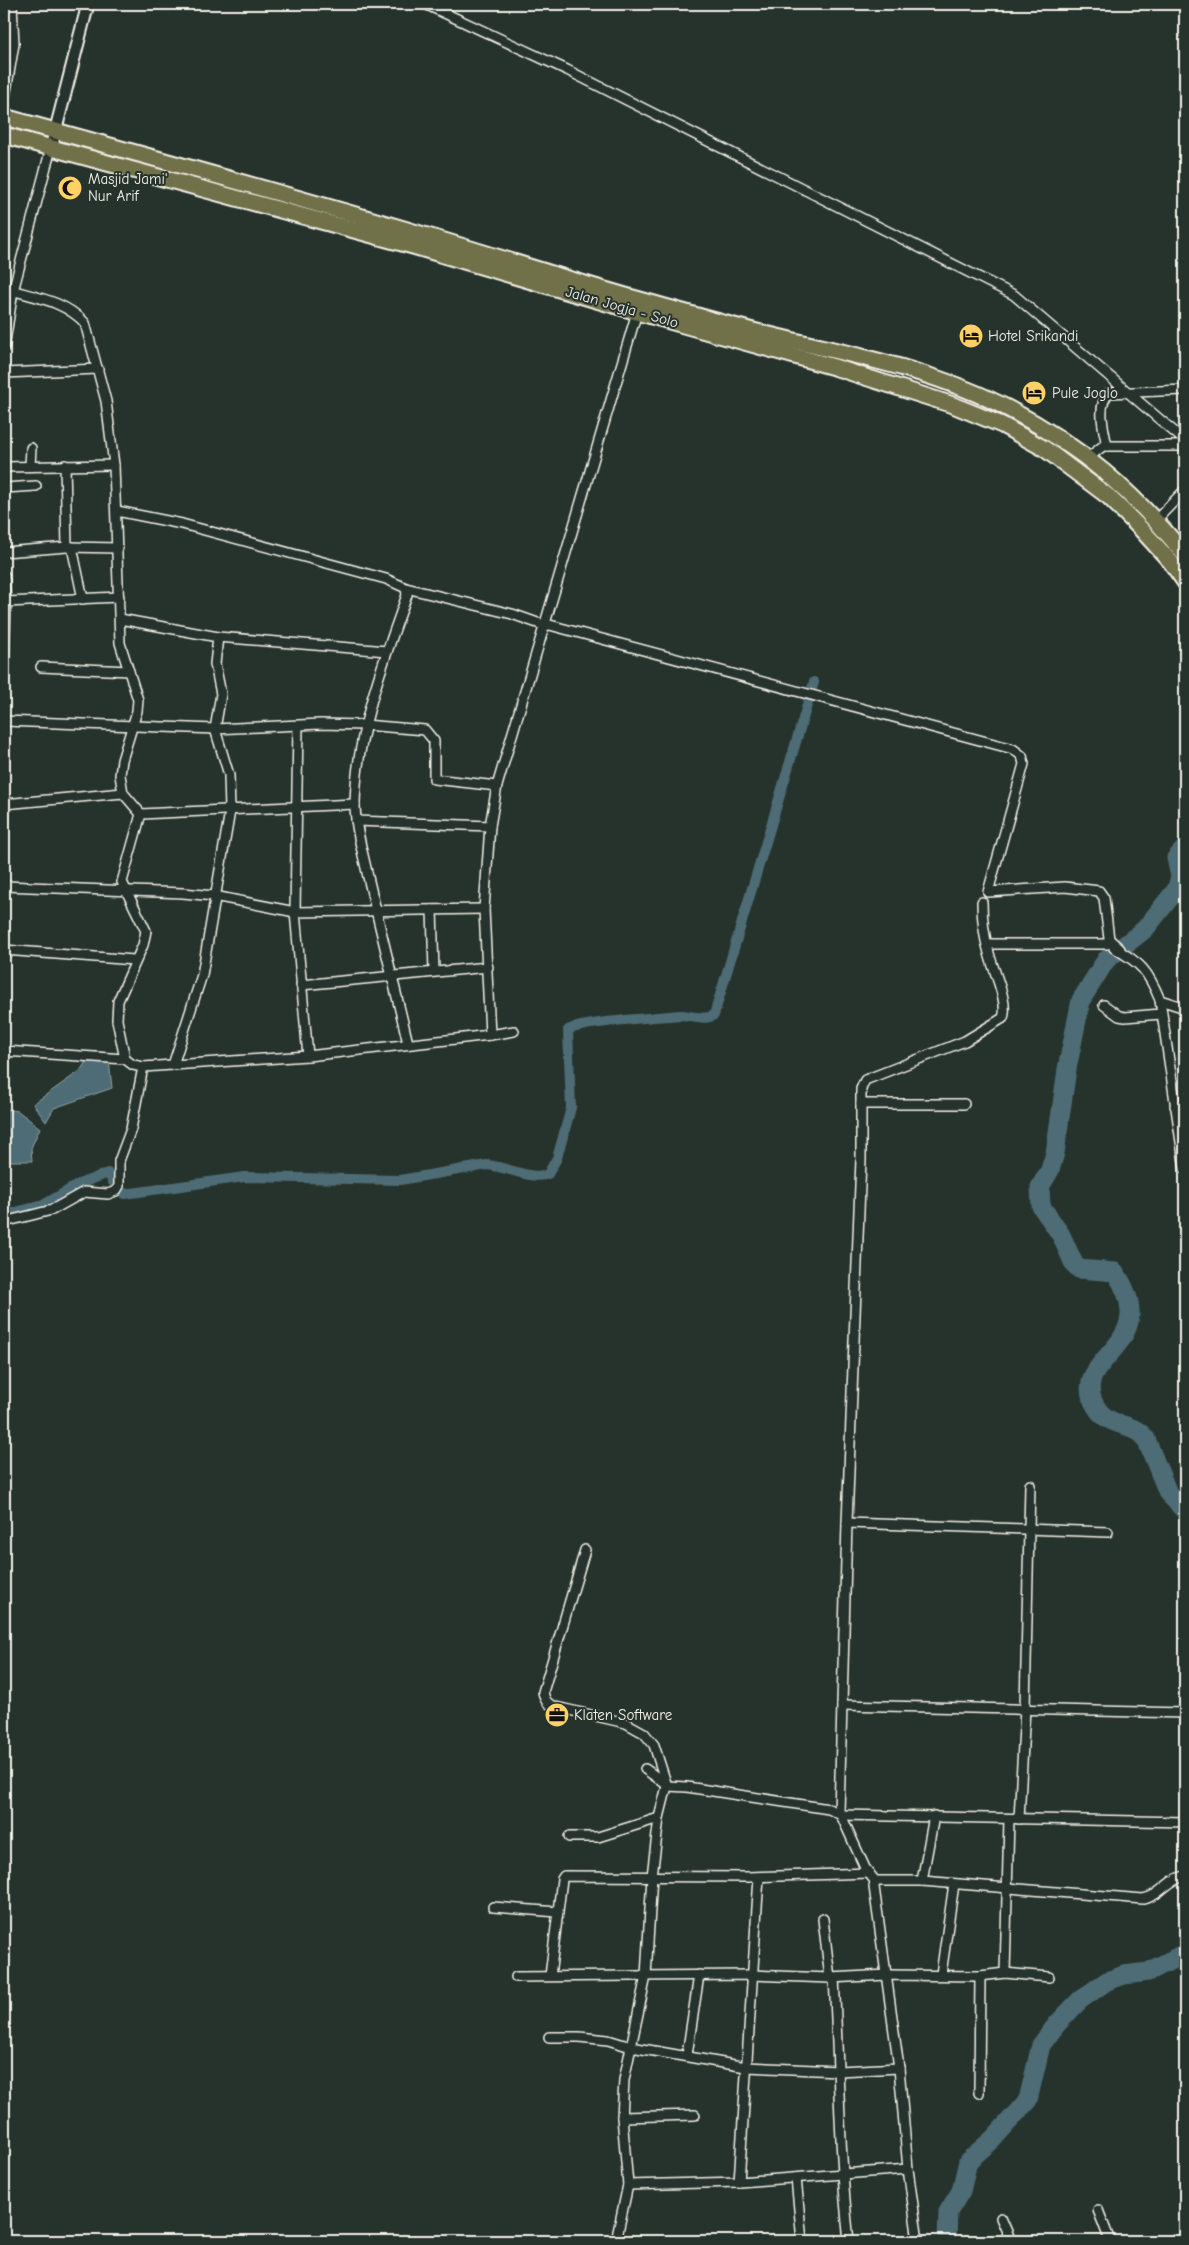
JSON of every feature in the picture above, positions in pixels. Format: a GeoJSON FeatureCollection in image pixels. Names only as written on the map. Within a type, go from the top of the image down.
{"type":"FeatureCollection","features":[{"type":"Feature","properties":{"kind":"highway"},"geometry":{"type":"LineString","coordinates":[[4,117],[422,234],[634,298],[918,373],[964,388],[1056,435],[1088,458],[1125,488],[1156,520],[1185,555]]}},
{"type":"Feature","properties":{"kind":"highway","name":"Jalan Jogja - Solo"},"geometry":{"type":"LineString","coordinates":[[4,135],[413,246],[907,389],[953,405],[1002,426],[1045,449],[1109,498],[1170,561],[1185,582]]}},
{"type":"Feature","properties":{"kind":"street"},"geometry":{"type":"LineString","coordinates":[[4,103],[14,44],[12,4]]}},
{"type":"Feature","properties":{"kind":"street"},"geometry":{"type":"LineString","coordinates":[[4,348],[8,290],[51,148],[88,4]]}},
{"type":"Feature","properties":{"kind":"street"},"geometry":{"type":"LineString","coordinates":[[425,4],[567,70],[1014,296],[1185,441]]}},
{"type":"Feature","properties":{"kind":"street"},"geometry":{"type":"LineString","coordinates":[[8,290],[60,304],[76,313],[85,323],[98,369],[106,401],[114,465],[120,643],[138,700],[137,711],[131,725],[120,775],[123,793],[140,814]]}},
{"type":"Feature","properties":{"kind":"street"},"geometry":{"type":"LineString","coordinates":[[490,1035],[484,908],[490,826],[497,786],[637,312]]}},
{"type":"Feature","properties":{"kind":"street"},"geometry":{"type":"LineString","coordinates":[[4,373],[98,369]]}},
{"type":"Feature","properties":{"kind":"street"},"geometry":{"type":"LineString","coordinates":[[1107,446],[1102,421],[1105,398],[1109,393],[1185,390]]}},
{"type":"Feature","properties":{"kind":"street"},"geometry":{"type":"LineString","coordinates":[[1088,458],[1100,448],[1107,446],[1185,446]]}},
{"type":"Feature","properties":{"kind":"street"},"geometry":{"type":"LineString","coordinates":[[30,466],[31,448]]}},
{"type":"Feature","properties":{"kind":"street"},"geometry":{"type":"LineString","coordinates":[[65,465],[70,547],[83,598]]}},
{"type":"Feature","properties":{"kind":"street"},"geometry":{"type":"LineString","coordinates":[[4,467],[114,465]]}},
{"type":"Feature","properties":{"kind":"street"},"geometry":{"type":"LineString","coordinates":[[4,488],[36,486]]}},
{"type":"Feature","properties":{"kind":"street"},"geometry":{"type":"LineString","coordinates":[[1156,520],[1185,490]]}},
{"type":"Feature","properties":{"kind":"street"},"geometry":{"type":"LineString","coordinates":[[117,511],[182,524],[386,579],[406,588],[512,614],[546,625],[1013,749],[1022,756],[1024,764],[988,892],[1065,888],[1099,891],[1104,898],[1109,939],[1139,962],[1152,982],[1160,1000],[1185,1169]]}},
{"type":"Feature","properties":{"kind":"street"},"geometry":{"type":"LineString","coordinates":[[4,552],[70,547],[118,548]]}},
{"type":"Feature","properties":{"kind":"street"},"geometry":{"type":"LineString","coordinates":[[4,575],[6,602],[4,666]]}},
{"type":"Feature","properties":{"kind":"street"},"geometry":{"type":"LineString","coordinates":[[406,588],[407,595],[364,725],[355,804],[356,821],[408,1043]]}},
{"type":"Feature","properties":{"kind":"street"},"geometry":{"type":"LineString","coordinates":[[6,602],[119,597]]}},
{"type":"Feature","properties":{"kind":"street"},"geometry":{"type":"LineString","coordinates":[[120,619],[218,637],[387,651]]}},
{"type":"Feature","properties":{"kind":"street"},"geometry":{"type":"LineString","coordinates":[[172,1065],[202,975],[230,811],[229,775],[215,729],[221,694],[215,664],[218,637]]}},
{"type":"Feature","properties":{"kind":"street"},"geometry":{"type":"LineString","coordinates":[[42,667],[128,671]]}},
{"type":"Feature","properties":{"kind":"street"},"geometry":{"type":"LineString","coordinates":[[4,721],[215,729],[364,725],[425,730],[434,741],[434,779],[437,781],[497,786]]}},
{"type":"Feature","properties":{"kind":"street"},"geometry":{"type":"LineString","coordinates":[[298,726],[295,912],[308,1056]]}},
{"type":"Feature","properties":{"kind":"street"},"geometry":{"type":"LineString","coordinates":[[4,804],[123,793]]}},
{"type":"Feature","properties":{"kind":"street"},"geometry":{"type":"LineString","coordinates":[[140,814],[355,804]]}},
{"type":"Feature","properties":{"kind":"street"},"geometry":{"type":"LineString","coordinates":[[125,1059],[117,1020],[118,1001],[146,931],[125,889],[123,874],[140,814]]}},
{"type":"Feature","properties":{"kind":"street"},"geometry":{"type":"LineString","coordinates":[[356,821],[490,826]]}},
{"type":"Feature","properties":{"kind":"street"},"geometry":{"type":"LineString","coordinates":[[4,886],[125,889],[214,896],[295,912],[484,908]]}},
{"type":"Feature","properties":{"kind":"street"},"geometry":{"type":"LineString","coordinates":[[918,2241],[908,2169],[899,2068],[874,1887],[875,1881],[869,1873],[840,1814],[847,1523],[861,1158],[861,1088],[865,1080],[965,1041],[1003,1018],[1004,1007],[982,920],[982,902]]}},
{"type":"Feature","properties":{"kind":"street"},"geometry":{"type":"LineString","coordinates":[[432,910],[434,971]]}},
{"type":"Feature","properties":{"kind":"street"},"geometry":{"type":"LineString","coordinates":[[987,944],[1108,945],[1121,950]]}},
{"type":"Feature","properties":{"kind":"street"},"geometry":{"type":"LineString","coordinates":[[4,950],[134,960]]}},
{"type":"Feature","properties":{"kind":"street"},"geometry":{"type":"LineString","coordinates":[[301,986],[392,975],[488,967]]}},
{"type":"Feature","properties":{"kind":"street"},"geometry":{"type":"LineString","coordinates":[[1160,1000],[1185,1008]]}},
{"type":"Feature","properties":{"kind":"street"},"geometry":{"type":"LineString","coordinates":[[1104,1005],[1119,1016],[1124,1017],[1161,1014]]}},
{"type":"Feature","properties":{"kind":"street"},"geometry":{"type":"LineString","coordinates":[[4,1051],[125,1059],[133,1065],[144,1067],[308,1056],[514,1031]]}},
{"type":"Feature","properties":{"kind":"street"},"geometry":{"type":"LineString","coordinates":[[4,1222],[52,1210],[84,1192],[108,1194],[116,1190],[119,1186],[119,1161],[131,1129],[144,1067]]}},
{"type":"Feature","properties":{"kind":"street"},"geometry":{"type":"LineString","coordinates":[[1175,1106],[1185,1103]]}},
{"type":"Feature","properties":{"kind":"street"},"geometry":{"type":"LineString","coordinates":[[861,1104],[964,1104]]}},
{"type":"Feature","properties":{"kind":"street"},"geometry":{"type":"LineString","coordinates":[[1019,1819],[1025,1708],[1030,1485]]}},
{"type":"Feature","properties":{"kind":"street"},"geometry":{"type":"LineString","coordinates":[[847,1523],[1108,1532]]}},
{"type":"Feature","properties":{"kind":"street"},"geometry":{"type":"LineString","coordinates":[[585,1550],[543,1692],[545,1700],[548,1705],[556,1708],[626,1724],[644,1733],[654,1745],[667,1785],[659,1818],[652,1876],[646,1976],[624,2080],[622,2117],[628,2185],[616,2241]]}},
{"type":"Feature","properties":{"kind":"street"},"geometry":{"type":"LineString","coordinates":[[842,1705],[1185,1713]]}},
{"type":"Feature","properties":{"kind":"street"},"geometry":{"type":"LineString","coordinates":[[645,1769],[667,1785],[829,1809],[840,1814],[1185,1822]]}},
{"type":"Feature","properties":{"kind":"street"},"geometry":{"type":"LineString","coordinates":[[922,1881],[934,1816]]}},
{"type":"Feature","properties":{"kind":"street"},"geometry":{"type":"LineString","coordinates":[[569,1837],[607,1835],[659,1818]]}},
{"type":"Feature","properties":{"kind":"street"},"geometry":{"type":"LineString","coordinates":[[1005,1973],[1009,1819]]}},
{"type":"Feature","properties":{"kind":"street"},"geometry":{"type":"LineString","coordinates":[[550,1976],[562,1879],[564,1876],[759,1877],[869,1873]]}},
{"type":"Feature","properties":{"kind":"street"},"geometry":{"type":"LineString","coordinates":[[875,1881],[880,1879],[922,1881],[1143,1899],[1154,1897],[1170,1881],[1185,1876]]}},
{"type":"Feature","properties":{"kind":"street"},"geometry":{"type":"LineString","coordinates":[[739,2182],[759,1877]]}},
{"type":"Feature","properties":{"kind":"street"},"geometry":{"type":"LineString","coordinates":[[941,1974],[954,1884]]}},
{"type":"Feature","properties":{"kind":"street"},"geometry":{"type":"LineString","coordinates":[[492,1907],[558,1912]]}},
{"type":"Feature","properties":{"kind":"street"},"geometry":{"type":"LineString","coordinates":[[823,1919],[832,1978],[839,2071],[841,2175],[849,2241]]}},
{"type":"Feature","properties":{"kind":"street"},"geometry":{"type":"LineString","coordinates":[[516,1977],[752,1975],[832,1978],[941,1974],[980,1976],[1005,1973],[1049,1977]]}},
{"type":"Feature","properties":{"kind":"street"},"geometry":{"type":"LineString","coordinates":[[687,2055],[699,1976]]}},
{"type":"Feature","properties":{"kind":"street"},"geometry":{"type":"LineString","coordinates":[[979,2092],[980,1976]]}},
{"type":"Feature","properties":{"kind":"street"},"geometry":{"type":"LineString","coordinates":[[549,2037],[579,2036],[613,2041],[631,2047],[687,2055],[746,2067],[839,2071],[899,2068]]}},
{"type":"Feature","properties":{"kind":"street"},"geometry":{"type":"LineString","coordinates":[[622,2117],[695,2115]]}},
{"type":"Feature","properties":{"kind":"street"},"geometry":{"type":"LineString","coordinates":[[628,2185],[739,2182],[908,2169]]}},
{"type":"Feature","properties":{"kind":"street"},"geometry":{"type":"LineString","coordinates":[[796,2178],[802,2241]]}},
{"type":"Feature","properties":{"kind":"street"},"geometry":{"type":"LineString","coordinates":[[1098,2210],[1110,2241]]}},
{"type":"Feature","properties":{"kind":"street"},"geometry":{"type":"LineString","coordinates":[[1000,2218],[1011,2241]]}},
{"type":"Feature","properties":{"kind":"water"},"geometry":{"type":"Polygon","coordinates":[[[87,1060],[109,1060],[112,1088],[54,1108],[46,1122],[33,1104],[80,1071],[87,1060]]]}},
{"type":"Feature","properties":{"kind":"water"},"geometry":{"type":"Polygon","coordinates":[[[4,1109],[18,1111],[40,1128],[31,1148],[32,1161],[4,1161],[4,1109]]]}},
{"type":"Feature","properties":{"kind":"waterway"},"geometry":{"type":"LineString","coordinates":[[4,1215],[43,1205],[79,1184],[108,1173],[116,1187],[125,1194],[244,1177],[400,1180],[487,1165],[535,1176],[548,1174],[557,1158],[571,1108],[568,1030],[622,1020],[680,1015],[707,1018],[714,1015],[814,682]]}},
{"type":"Feature","properties":{"kind":"waterway"},"geometry":{"type":"LineString","coordinates":[[1185,848],[1176,858],[1180,877],[1176,890],[1145,929],[1106,960],[1081,1000],[1067,1069],[1055,1153],[1050,1170],[1040,1187],[1041,1206],[1061,1235],[1074,1264],[1079,1269],[1115,1272],[1128,1297],[1130,1317],[1125,1333],[1095,1372],[1090,1386],[1093,1401],[1105,1417],[1133,1429],[1146,1439],[1168,1493],[1185,1511]]}},
{"type":"Feature","properties":{"kind":"waterway"},"geometry":{"type":"LineString","coordinates":[[947,2241],[948,2212],[961,2191],[968,2161],[993,2139],[1028,2100],[1041,2045],[1057,2024],[1080,2000],[1107,1981],[1124,1975],[1148,1972],[1185,1953]]}},
{"type":"Feature","properties":{"kind":"place","name":"Masjid Jami' Nur Arif"},"geometry":{"type":"Point","coordinates":[70,188]}},
{"type":"Feature","properties":{"kind":"place","name":"Hotel Srikandi"},"geometry":{"type":"Point","coordinates":[971,336]}},
{"type":"Feature","properties":{"kind":"place","name":"Pule Joglo"},"geometry":{"type":"Point","coordinates":[1034,393]}},
{"type":"Feature","properties":{"kind":"place","name":"Klaten Software"},"geometry":{"type":"Point","coordinates":[557,1715]}}]}
